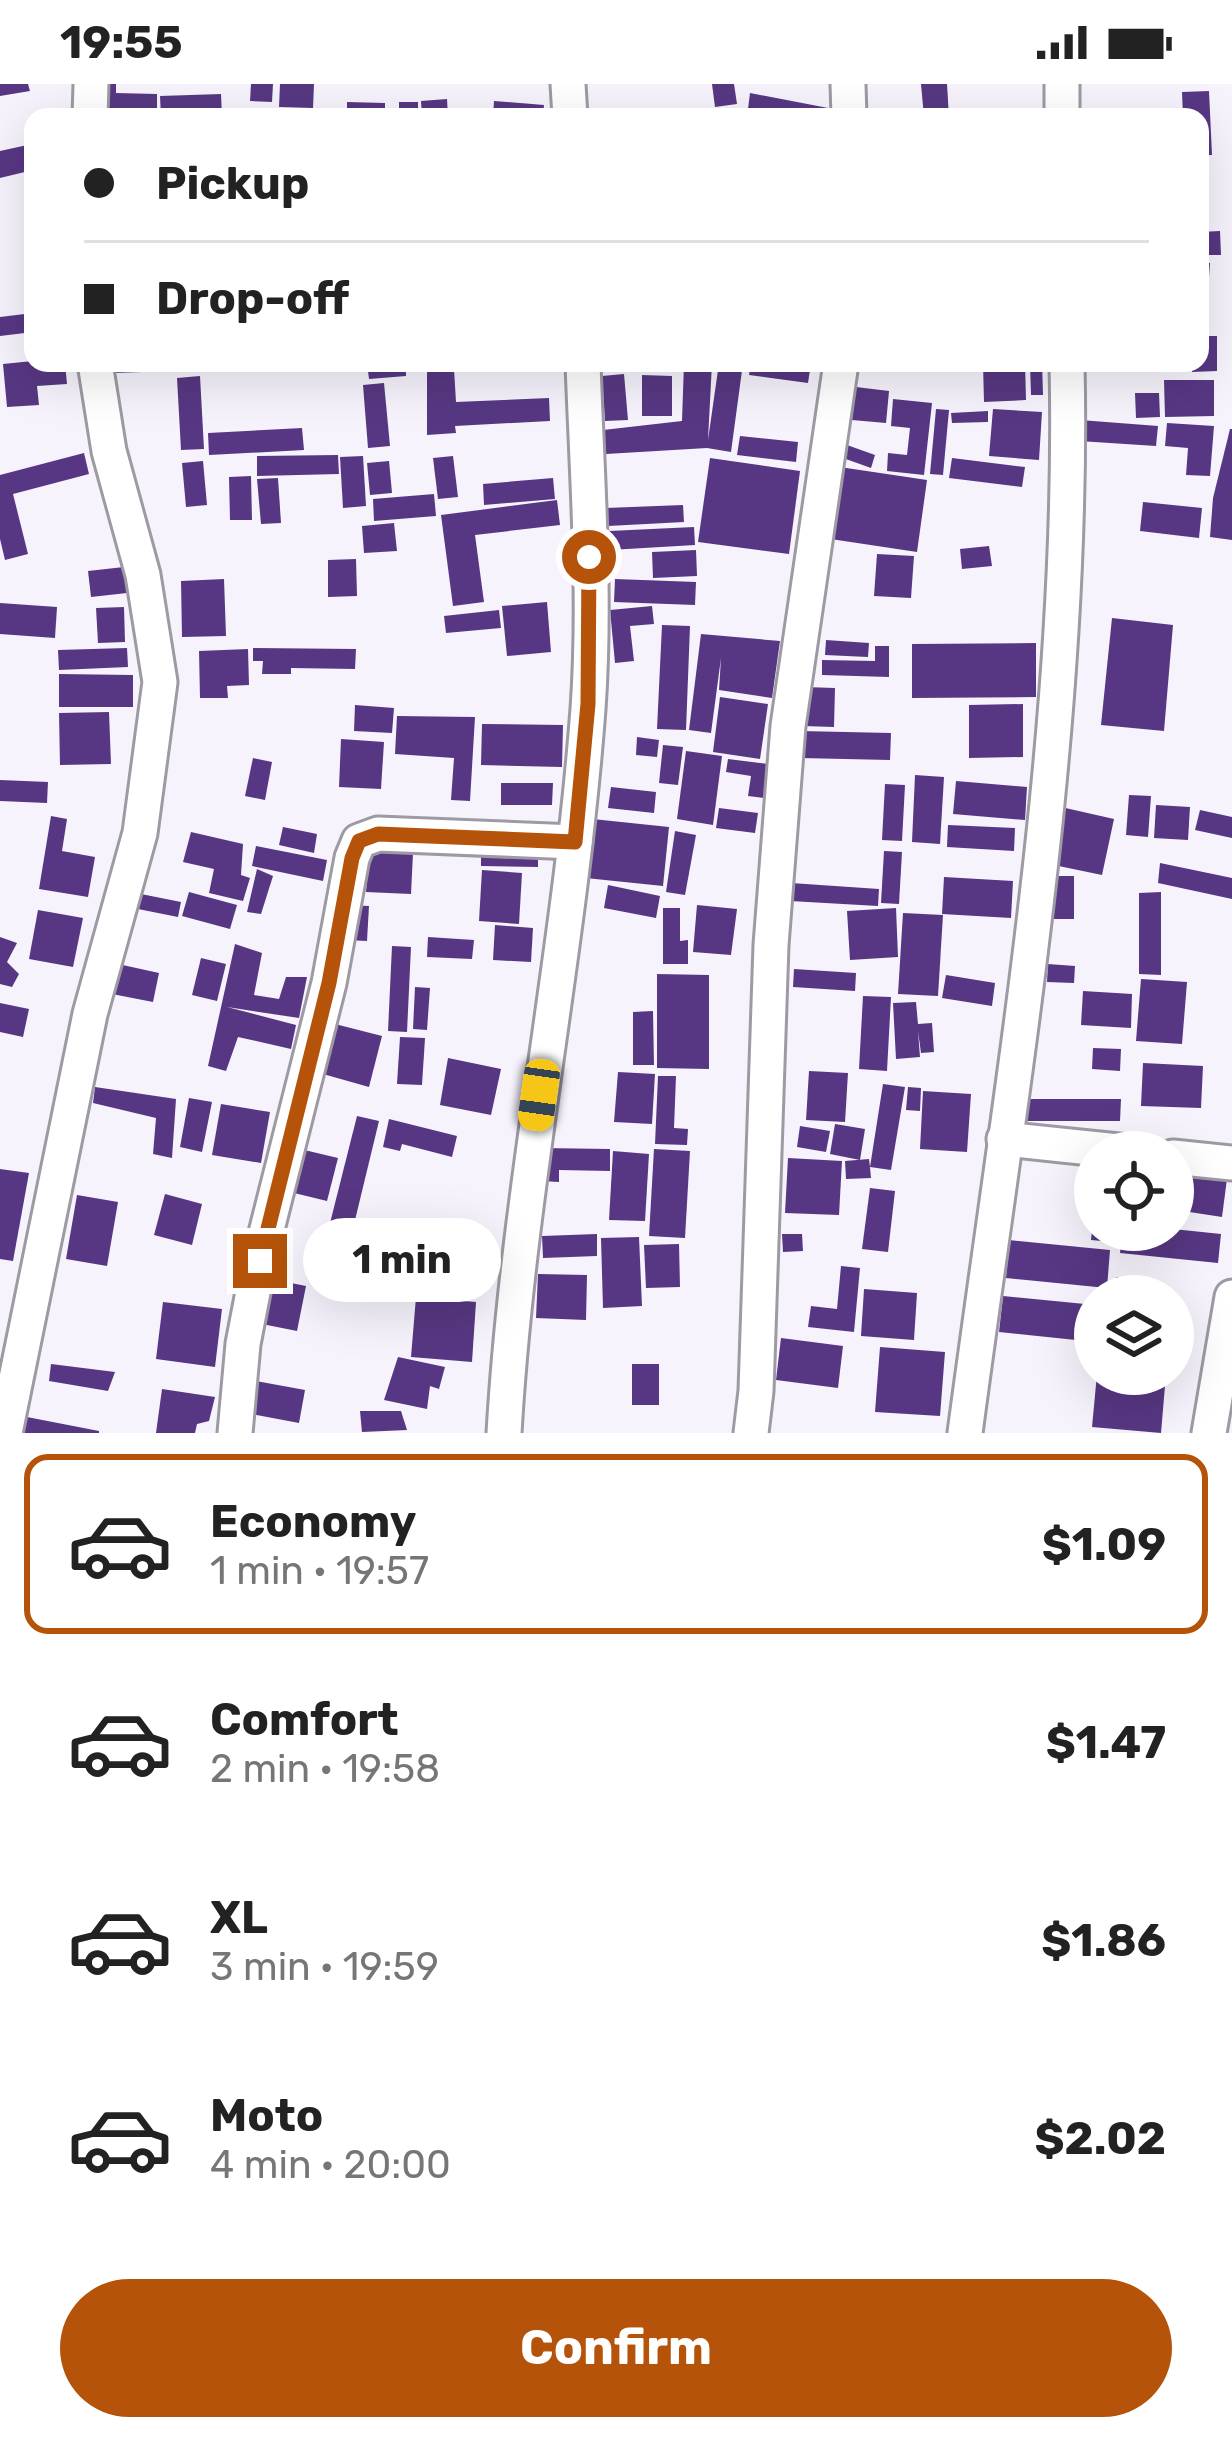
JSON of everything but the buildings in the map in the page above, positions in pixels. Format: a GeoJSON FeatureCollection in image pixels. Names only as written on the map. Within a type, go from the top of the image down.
{"type":"FeatureCollection","features":[{"type":"Feature","properties":{"kind":"street"},"geometry":{"type":"LineString","coordinates":[[5,1433],[86,1035],[140,833],[160,682],[143,575],[109,451],[96,372]]}},
{"type":"Feature","properties":{"kind":"street"},"geometry":{"type":"LineString","coordinates":[[505,1433],[524,1201],[575,842],[588,704],[583,372]]}},
{"type":"Feature","properties":{"kind":"street"},"geometry":{"type":"LineString","coordinates":[[751,1433],[771,945],[788,726],[839,372]]}},
{"type":"Feature","properties":{"kind":"street"},"geometry":{"type":"LineString","coordinates":[[965,1433],[1059,687],[1067,530],[1067,372]]}},
{"type":"Feature","properties":{"kind":"street"},"geometry":{"type":"LineString","coordinates":[[235,1433],[243,1344],[260,1261],[359,841],[378,834],[575,842]]}},
{"type":"Feature","properties":{"kind":"street"},"geometry":{"type":"LineString","coordinates":[[1004,1139],[1074,1146]]}},
{"type":"Feature","properties":{"kind":"street"},"geometry":{"type":"LineString","coordinates":[[1194,1158],[1232,1162]]}},
{"type":"Feature","properties":{"kind":"street"},"geometry":{"type":"LineString","coordinates":[[1209,1433],[1226,1383],[1232,1297]]}},
{"type":"Feature","properties":{"kind":"route"},"geometry":{"type":"LineString","coordinates":[[260,1261],[359,841],[378,834],[575,842],[588,704],[589,557]]}}]}
